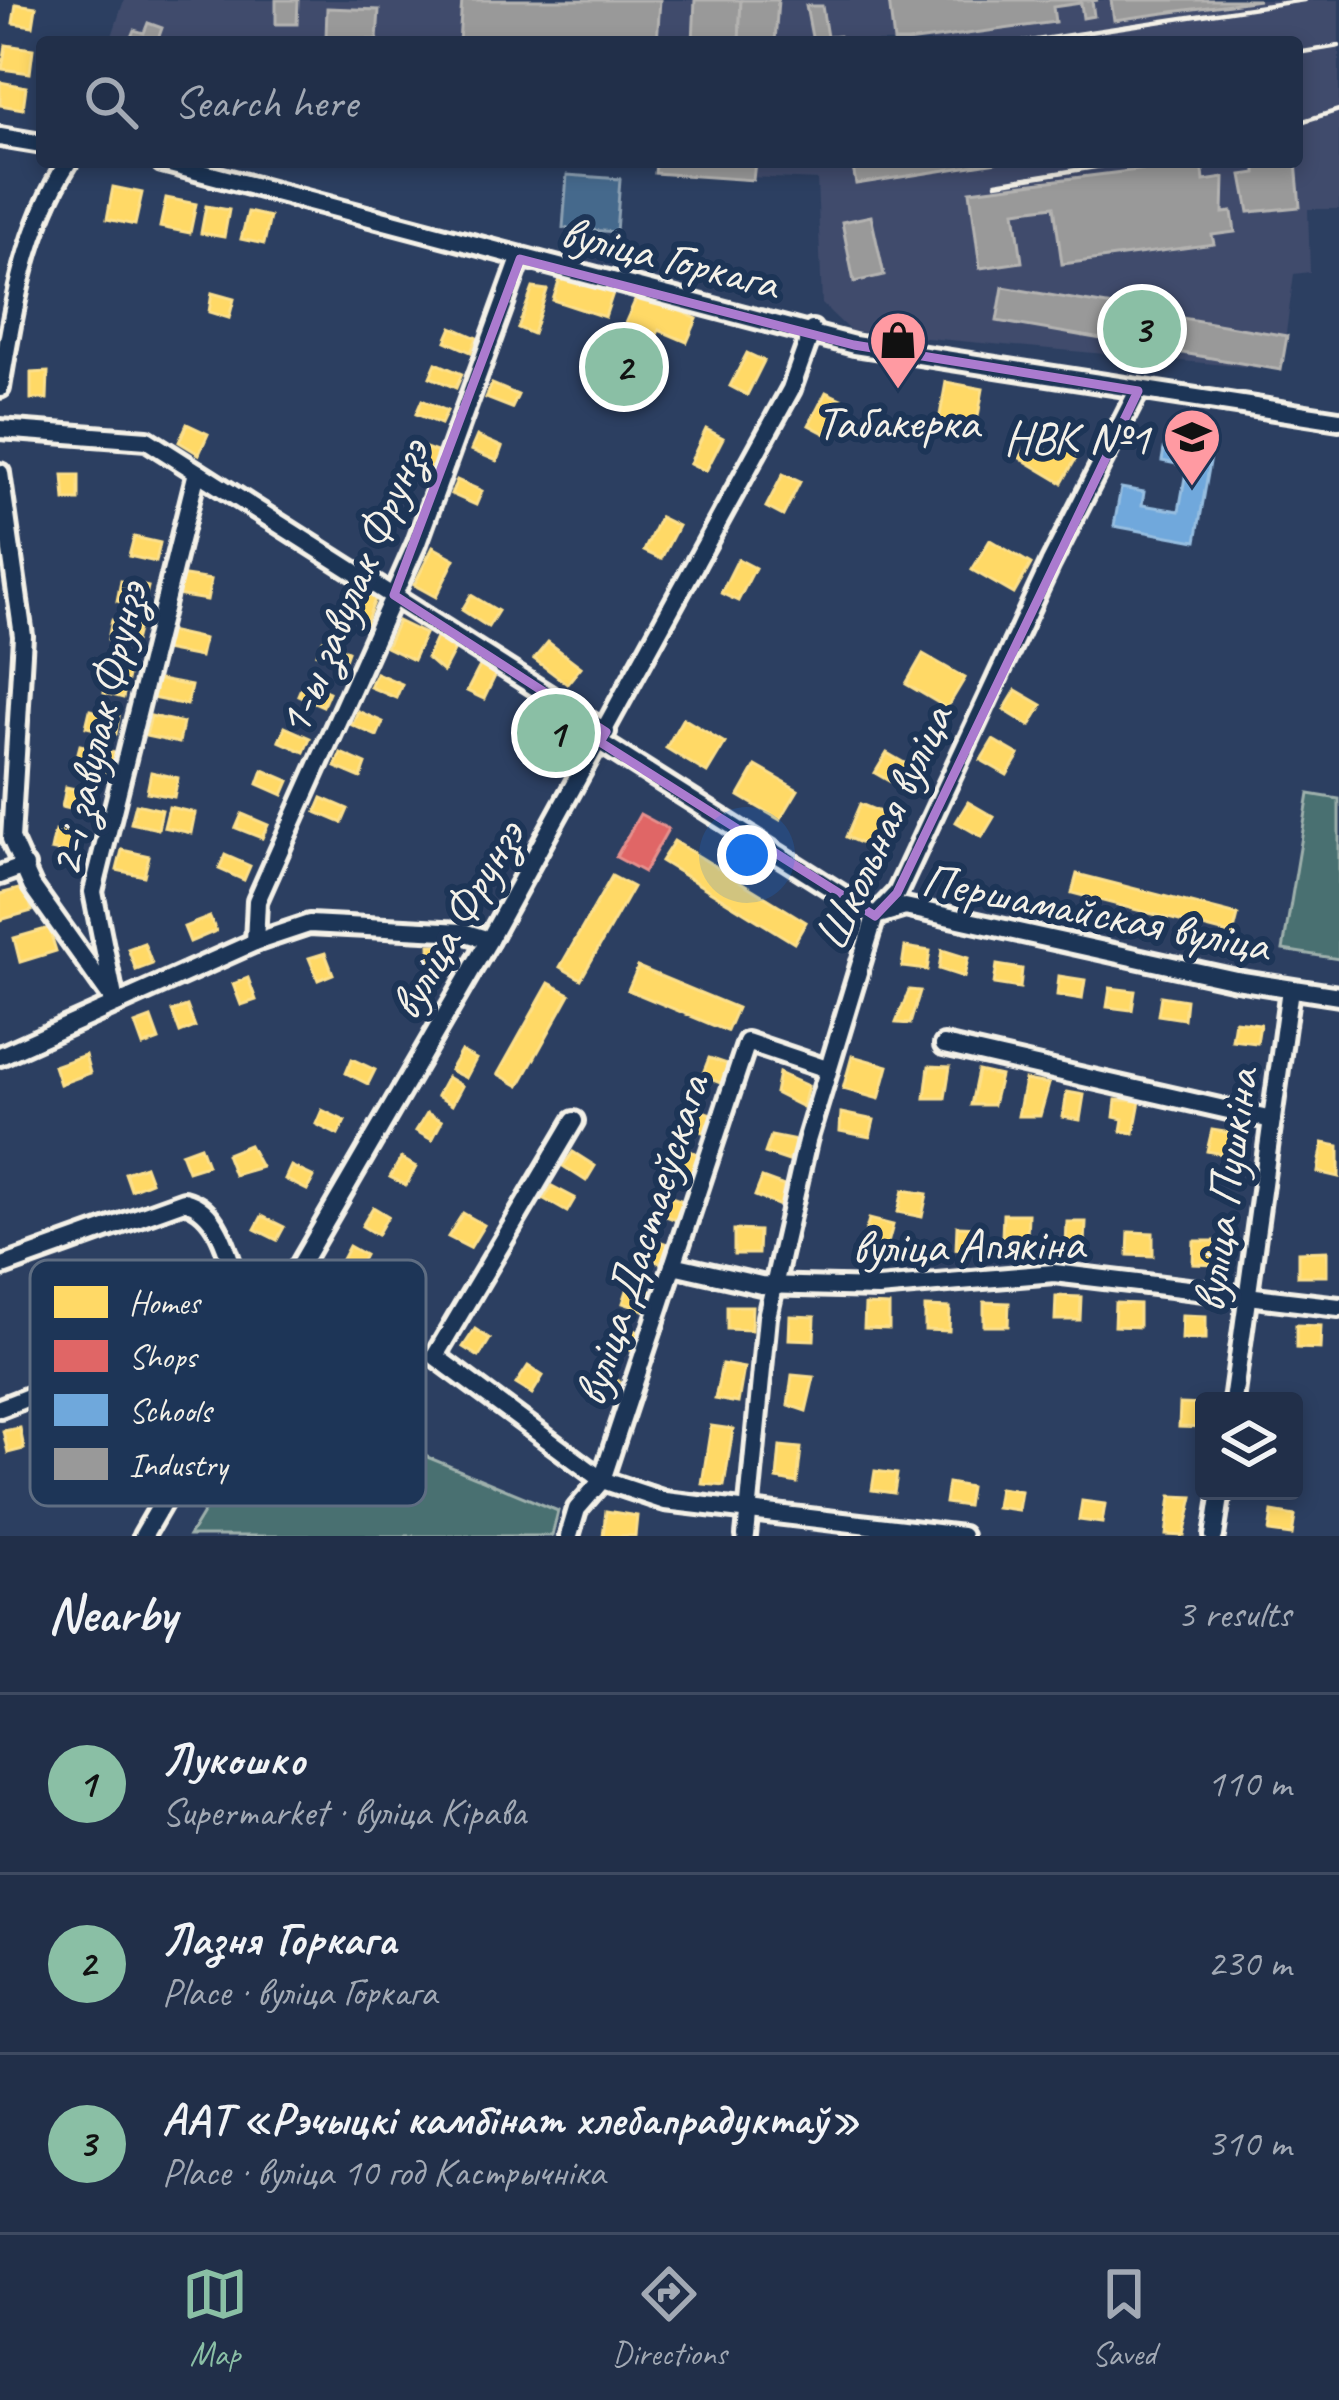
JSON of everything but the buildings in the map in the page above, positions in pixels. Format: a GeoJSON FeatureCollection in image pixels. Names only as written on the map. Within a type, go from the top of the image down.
{"type":"FeatureCollection","features":[{"type":"Feature","properties":{"kind":"street"},"geometry":{"type":"LineString","coordinates":[[0,137],[36,143]]}},
{"type":"Feature","properties":{"kind":"street"},"geometry":{"type":"LineString","coordinates":[[0,388],[16,294],[45,199],[64,168]]}},
{"type":"Feature","properties":{"kind":"street","name":"вуліца Горкага"},"geometry":{"type":"LineString","coordinates":[[184,168],[714,311],[812,330],[885,351],[1339,420]]}},
{"type":"Feature","properties":{"kind":"street","name":"1-ы завулак Фрунзэ"},"geometry":{"type":"LineString","coordinates":[[255,942],[257,901],[394,595],[520,259]]}},
{"type":"Feature","properties":{"kind":"street","name":"вуліца Фрунзэ"},"geometry":{"type":"LineString","coordinates":[[302,1260],[603,737],[791,389],[812,330]]}},
{"type":"Feature","properties":{"kind":"street","name":"Школьная вуліца"},"geometry":{"type":"LineString","coordinates":[[746,1536],[774,1286],[827,1069],[875,916],[897,893],[1050,563],[1138,391]]}},
{"type":"Feature","properties":{"kind":"street","name":"Першамайская вуліца"},"geometry":{"type":"LineString","coordinates":[[0,429],[147,440],[394,595],[875,916],[905,907],[1339,996]]}},
{"type":"Feature","properties":{"kind":"street","name":"2-і завулак Фрунзэ"},"geometry":{"type":"LineString","coordinates":[[116,1004],[93,892],[197,472]]}},
{"type":"Feature","properties":{"kind":"street"},"geometry":{"type":"LineString","coordinates":[[0,473],[23,636],[8,713],[11,839],[32,886],[116,1004]]}},
{"type":"Feature","properties":{"kind":"street"},"geometry":{"type":"LineString","coordinates":[[0,875],[25,866]]}},
{"type":"Feature","properties":{"kind":"street"},"geometry":{"type":"LineString","coordinates":[[0,1056],[255,942],[309,924],[463,932],[489,940]]}},
{"type":"Feature","properties":{"kind":"street","name":"вуліца Пушкіна"},"geometry":{"type":"LineString","coordinates":[[1234,1392],[1290,989]]}},
{"type":"Feature","properties":{"kind":"street","name":"вуліца Дастаеўскага"},"geometry":{"type":"LineString","coordinates":[[569,1536],[577,1509],[602,1480],[747,1042],[827,1069]]}},
{"type":"Feature","properties":{"kind":"street"},"geometry":{"type":"LineString","coordinates":[[944,1045],[1272,1120]]}},
{"type":"Feature","properties":{"kind":"street"},"geometry":{"type":"LineString","coordinates":[[574,1121],[435,1356],[602,1480],[664,1501],[962,1536]]}},
{"type":"Feature","properties":{"kind":"street"},"geometry":{"type":"LineString","coordinates":[[0,1267],[184,1202],[201,1206],[216,1224],[229,1260]]}},
{"type":"Feature","properties":{"kind":"street","name":"вуліца Апякіна"},"geometry":{"type":"LineString","coordinates":[[673,1265],[774,1286],[878,1288],[1054,1273],[1339,1307]]}},
{"type":"Feature","properties":{"kind":"street"},"geometry":{"type":"LineString","coordinates":[[0,1408],[30,1397]]}},
{"type":"Feature","properties":{"kind":"street"},"geometry":{"type":"LineString","coordinates":[[1214,1536],[1220,1500]]}},
{"type":"Feature","properties":{"kind":"street","name":"вуліца Фрунзэ"},"geometry":{"type":"LineString","coordinates":[[142,1536],[159,1506]]}},
{"type":"Feature","properties":{"kind":"highlighted area"},"geometry":{"type":"Polygon","coordinates":[[[520,259],[854,345],[1138,391],[897,893],[875,916],[600,742],[606,732],[394,595],[520,259]]]}},
{"type":"Feature","properties":{"kind":"shaded area"},"geometry":{"type":"Polygon","coordinates":[[[124,0],[1339,0],[1339,209],[1308,209],[1310,272],[1294,274],[1281,370],[850,331],[822,304],[817,180],[655,173],[655,168],[1303,168],[1303,36],[112,36],[124,0]]]}},
{"type":"Feature","properties":{"kind":"shaded area"},"geometry":{"type":"Polygon","coordinates":[[[567,175],[620,179],[616,232],[563,228],[567,175]]]}},
{"type":"Feature","properties":{"kind":"green space"},"geometry":{"type":"Polygon","coordinates":[[[1309,794],[1339,799],[1339,959],[1283,950],[1309,794]]]}},
{"type":"Feature","properties":{"kind":"green space"},"geometry":{"type":"Polygon","coordinates":[[[426,1456],[558,1511],[552,1536],[189,1536],[207,1506],[426,1506],[426,1456]]]}},
{"type":"Feature","properties":{"kind":"railway"},"geometry":{"type":"LineString","coordinates":[[1063,36],[1304,0]]}},
{"type":"Feature","properties":{"kind":"railway"},"geometry":{"type":"LineString","coordinates":[[1303,52],[1339,46]]}},
{"type":"Feature","properties":{"kind":"railway"},"geometry":{"type":"LineString","coordinates":[[1303,121],[1339,110]]}},
{"type":"Feature","properties":{"kind":"railway"},"geometry":{"type":"LineString","coordinates":[[996,183],[1089,168]]}},
{"type":"Feature","properties":{"kind":"place","name":"ААТ «Рэчыцкі камбінат хлебапрадуктаў»"},"geometry":{"type":"Point","coordinates":[1142,329]}},
{"type":"Feature","properties":{"kind":"place","name":"Лазня Горкага"},"geometry":{"type":"Point","coordinates":[624,367]}},
{"type":"Feature","properties":{"kind":"place","name":"Табакерка"},"geometry":{"type":"Point","coordinates":[898,391]}},
{"type":"Feature","properties":{"kind":"place","name":"НВК №1"},"geometry":{"type":"Point","coordinates":[1192,488]}},
{"type":"Feature","properties":{"kind":"place","name":"Лукошко"},"geometry":{"type":"Point","coordinates":[556,733]}}]}
